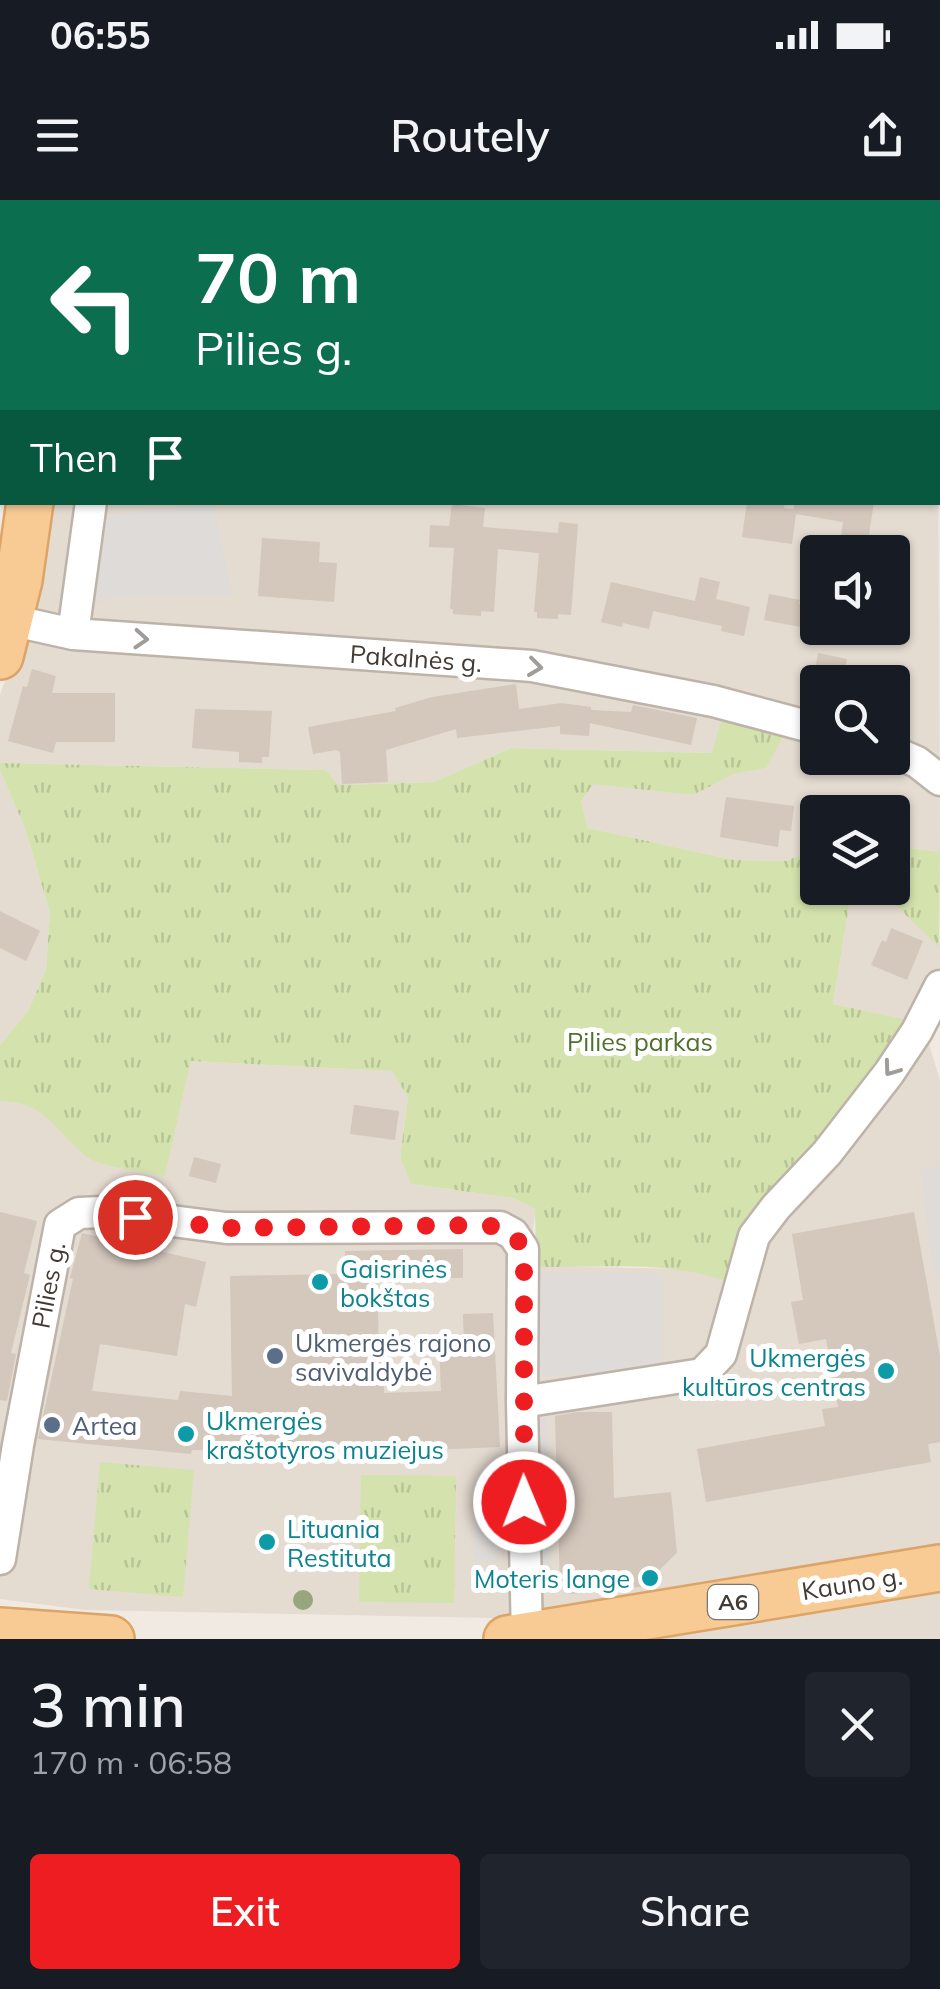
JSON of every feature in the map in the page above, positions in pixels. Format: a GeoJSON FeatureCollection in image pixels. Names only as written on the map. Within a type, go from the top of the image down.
{"type":"FeatureCollection","features":[{"type":"Feature","properties":{"kind":"main road"},"geometry":{"type":"LineString","coordinates":[[5,638],[19,523]]}},
{"type":"Feature","properties":{"kind":"main road","name":"Kauno g."},"geometry":{"type":"LineString","coordinates":[[522,1639],[940,1568]]}},
{"type":"Feature","properties":{"kind":"main road"},"geometry":{"type":"LineString","coordinates":[[0,1631],[111,1639]]}},
{"type":"Feature","properties":{"kind":"street"},"geometry":{"type":"LineString","coordinates":[[72,634],[91,505]]}},
{"type":"Feature","properties":{"kind":"street","name":"Pakalnės g."},"geometry":{"type":"LineString","coordinates":[[5,638],[72,634],[532,666],[713,701],[800,724]]}},
{"type":"Feature","properties":{"kind":"street"},"geometry":{"type":"LineString","coordinates":[[910,759],[940,780]]}},
{"type":"Feature","properties":{"kind":"street"},"geometry":{"type":"LineString","coordinates":[[522,1402],[702,1374],[722,1354],[754,1236],[828,1152],[889,1072],[917,1032],[940,986]]}},
{"type":"Feature","properties":{"kind":"street","name":"Pilies g."},"geometry":{"type":"LineString","coordinates":[[0,1560],[60,1225],[79,1212],[226,1228],[500,1227],[524,1249],[522,1639]]}},
{"type":"Feature","properties":{"kind":"shaded area"},"geometry":{"type":"Polygon","coordinates":[[[39,505],[939,505],[940,852],[910,848],[910,795],[800,795],[800,854],[787,861],[734,860],[588,828],[581,801],[593,783],[693,795],[734,774],[766,768],[719,727],[713,753],[511,748],[434,782],[338,785],[326,770],[0,763],[0,695],[16,651],[39,505]]]}},
{"type":"Feature","properties":{"kind":"shaded area"},"geometry":{"type":"Polygon","coordinates":[[[185,505],[213,505],[232,596],[117,597],[77,607],[89,520],[185,505]]]}},
{"type":"Feature","properties":{"kind":"shaded area"},"geometry":{"type":"Polygon","coordinates":[[[0,770],[24,826],[50,912],[46,970],[28,1011],[0,1045],[0,770]]]}},
{"type":"Feature","properties":{"kind":"shaded area"},"geometry":{"type":"Polygon","coordinates":[[[896,905],[940,944],[940,1013],[927,1038],[940,1080],[940,1549],[494,1618],[86,1610],[0,1599],[0,1101],[17,1101],[38,1109],[58,1126],[165,1175],[191,1061],[392,1071],[408,1097],[400,1158],[411,1184],[513,1198],[536,1208],[536,1266],[684,1269],[735,1285],[756,1216],[877,1068],[907,1020],[833,1004],[849,906],[896,905]]]}},
{"type":"Feature","properties":{"kind":"shaded area"},"geometry":{"type":"Polygon","coordinates":[[[940,1167],[940,1273],[933,1274],[921,1169],[940,1167]]]}},
{"type":"Feature","properties":{"kind":"shaded area"},"geometry":{"type":"Polygon","coordinates":[[[538,1272],[663,1274],[662,1371],[535,1376],[538,1272]]]}},
{"type":"Feature","properties":{"kind":"shaded area"},"geometry":{"type":"Polygon","coordinates":[[[527,1417],[547,1417],[550,1585],[529,1585],[527,1417]]]}},
{"type":"Feature","properties":{"kind":"shaded area"},"geometry":{"type":"Polygon","coordinates":[[[476,1485],[499,1485],[498,1561],[475,1561],[476,1485]]]}},
{"type":"Feature","properties":{"kind":"shaded area"},"geometry":{"type":"Polygon","coordinates":[[[940,1589],[940,1639],[630,1639],[940,1589]]]}},
{"type":"Feature","properties":{"kind":"green space","name":"Pilies parkas"},"geometry":{"type":"Polygon","coordinates":[[[726,715],[785,733],[766,768],[734,774],[693,795],[593,784],[581,801],[588,828],[734,860],[787,861],[800,854],[800,905],[852,905],[833,1004],[908,1020],[877,1068],[756,1216],[736,1285],[663,1268],[536,1267],[535,1208],[513,1198],[411,1184],[400,1158],[408,1097],[392,1071],[191,1061],[165,1176],[89,1158],[41,1113],[0,1101],[0,1045],[28,1011],[46,970],[50,912],[0,763],[326,770],[338,785],[434,782],[511,748],[712,753],[726,715]]]}},
{"type":"Feature","properties":{"kind":"green space","name":"Pilies parkas"},"geometry":{"type":"Polygon","coordinates":[[[910,848],[940,852],[939,947],[895,905],[910,905],[910,848]]]}},
{"type":"Feature","properties":{"kind":"green space"},"geometry":{"type":"Polygon","coordinates":[[[100,1462],[194,1470],[183,1597],[89,1589],[100,1462]]]}},
{"type":"Feature","properties":{"kind":"green space"},"geometry":{"type":"Polygon","coordinates":[[[361,1475],[456,1476],[454,1603],[359,1602],[361,1475]]]}},
{"type":"Feature","properties":{"kind":"building"},"geometry":{"type":"Polygon","coordinates":[[[452,505],[485,508],[483,527],[558,533],[559,522],[578,524],[571,615],[537,618],[534,612],[539,553],[498,549],[494,612],[481,611],[481,616],[453,614],[450,609],[454,548],[429,547],[430,525],[449,526],[452,505]]]}},
{"type":"Feature","properties":{"kind":"building"},"geometry":{"type":"Polygon","coordinates":[[[747,505],[784,505],[794,509],[794,505],[874,505],[869,535],[841,535],[843,522],[796,514],[792,544],[742,537],[747,505]]]}},
{"type":"Feature","properties":{"kind":"building"},"geometry":{"type":"Polygon","coordinates":[[[262,538],[320,542],[319,562],[337,563],[334,602],[258,596],[262,538]]]}},
{"type":"Feature","properties":{"kind":"building"},"geometry":{"type":"Polygon","coordinates":[[[700,577],[720,582],[716,599],[750,607],[744,636],[721,631],[722,626],[653,611],[649,629],[601,622],[611,582],[695,601],[700,577]]]}},
{"type":"Feature","properties":{"kind":"building"},"geometry":{"type":"Polygon","coordinates":[[[769,594],[800,600],[800,627],[764,620],[769,594]]]}},
{"type":"Feature","properties":{"kind":"building"},"geometry":{"type":"Polygon","coordinates":[[[818,653],[847,659],[846,665],[816,665],[818,653]]]}},
{"type":"Feature","properties":{"kind":"building"},"geometry":{"type":"Polygon","coordinates":[[[32,669],[56,676],[52,693],[115,693],[115,742],[56,742],[53,753],[8,741],[23,686],[27,687],[32,669]]]}},
{"type":"Feature","properties":{"kind":"building"},"geometry":{"type":"Polygon","coordinates":[[[516,684],[519,709],[562,703],[591,710],[631,712],[633,705],[697,718],[691,745],[590,723],[589,736],[560,734],[560,726],[457,738],[456,729],[386,750],[388,782],[342,784],[340,752],[313,754],[308,727],[396,711],[395,708],[432,697],[516,684]]]}},
{"type":"Feature","properties":{"kind":"building"},"geometry":{"type":"Polygon","coordinates":[[[195,709],[272,711],[269,757],[262,757],[262,763],[239,762],[239,752],[192,748],[195,709]]]}},
{"type":"Feature","properties":{"kind":"building"},"geometry":{"type":"Polygon","coordinates":[[[726,797],[794,806],[791,831],[780,830],[778,847],[720,837],[726,797]]]}},
{"type":"Feature","properties":{"kind":"building"},"geometry":{"type":"Polygon","coordinates":[[[0,911],[40,931],[26,961],[0,948],[0,911]]]}},
{"type":"Feature","properties":{"kind":"building"},"geometry":{"type":"Polygon","coordinates":[[[891,928],[923,941],[907,980],[871,965],[891,928]]]}},
{"type":"Feature","properties":{"kind":"building"},"geometry":{"type":"Polygon","coordinates":[[[354,1105],[399,1111],[395,1140],[350,1134],[354,1105]]]}},
{"type":"Feature","properties":{"kind":"building"},"geometry":{"type":"Polygon","coordinates":[[[194,1157],[221,1164],[216,1183],[189,1176],[194,1157]]]}},
{"type":"Feature","properties":{"kind":"building"},"geometry":{"type":"Polygon","coordinates":[[[0,1212],[37,1221],[24,1273],[30,1275],[11,1353],[16,1354],[7,1401],[0,1400],[0,1212]]]}},
{"type":"Feature","properties":{"kind":"building","name":"Ukmergės kultūros centras"},"geometry":{"type":"Polygon","coordinates":[[[914,1212],[940,1356],[940,1442],[928,1444],[931,1462],[706,1502],[697,1449],[825,1426],[822,1409],[838,1407],[826,1339],[799,1344],[791,1302],[803,1300],[792,1234],[914,1212]]]}},
{"type":"Feature","properties":{"kind":"building"},"geometry":{"type":"Polygon","coordinates":[[[82,1233],[206,1262],[196,1307],[185,1304],[177,1356],[100,1344],[92,1391],[178,1400],[180,1391],[232,1396],[230,1276],[346,1274],[345,1251],[463,1249],[463,1278],[377,1278],[384,1393],[441,1391],[439,1346],[464,1344],[463,1314],[493,1313],[500,1447],[382,1452],[382,1448],[192,1450],[191,1454],[38,1439],[82,1233]]]}},
{"type":"Feature","properties":{"kind":"building"},"geometry":{"type":"Polygon","coordinates":[[[612,1412],[614,1498],[671,1492],[677,1553],[650,1579],[650,1586],[570,1594],[560,1586],[555,1416],[612,1412]]]}},
{"type":"Feature","properties":{"kind":"place","name":"Gaisrinės bokštas"},"geometry":{"type":"Point","coordinates":[320,1282]}},
{"type":"Feature","properties":{"kind":"place","name":"Ukmergės rajono savivaldybė"},"geometry":{"type":"Point","coordinates":[275,1356]}},
{"type":"Feature","properties":{"kind":"place","name":"Ukmergės kultūros centras"},"geometry":{"type":"Point","coordinates":[886,1371]}},
{"type":"Feature","properties":{"kind":"place","name":"Artea"},"geometry":{"type":"Point","coordinates":[52,1425]}},
{"type":"Feature","properties":{"kind":"place","name":"Ukmergės kraštotyros muziejus"},"geometry":{"type":"Point","coordinates":[186,1434]}},
{"type":"Feature","properties":{"kind":"place","name":"Lituania Restituta"},"geometry":{"type":"Point","coordinates":[267,1542]}},
{"type":"Feature","properties":{"kind":"place","name":"Moteris lange"},"geometry":{"type":"Point","coordinates":[650,1578]}},
{"type":"Feature","properties":{"kind":"route"},"geometry":{"type":"LineString","coordinates":[[135,1217],[226,1228],[483,1225],[500,1227],[512,1234],[524,1249],[524,1502]]}}]}
